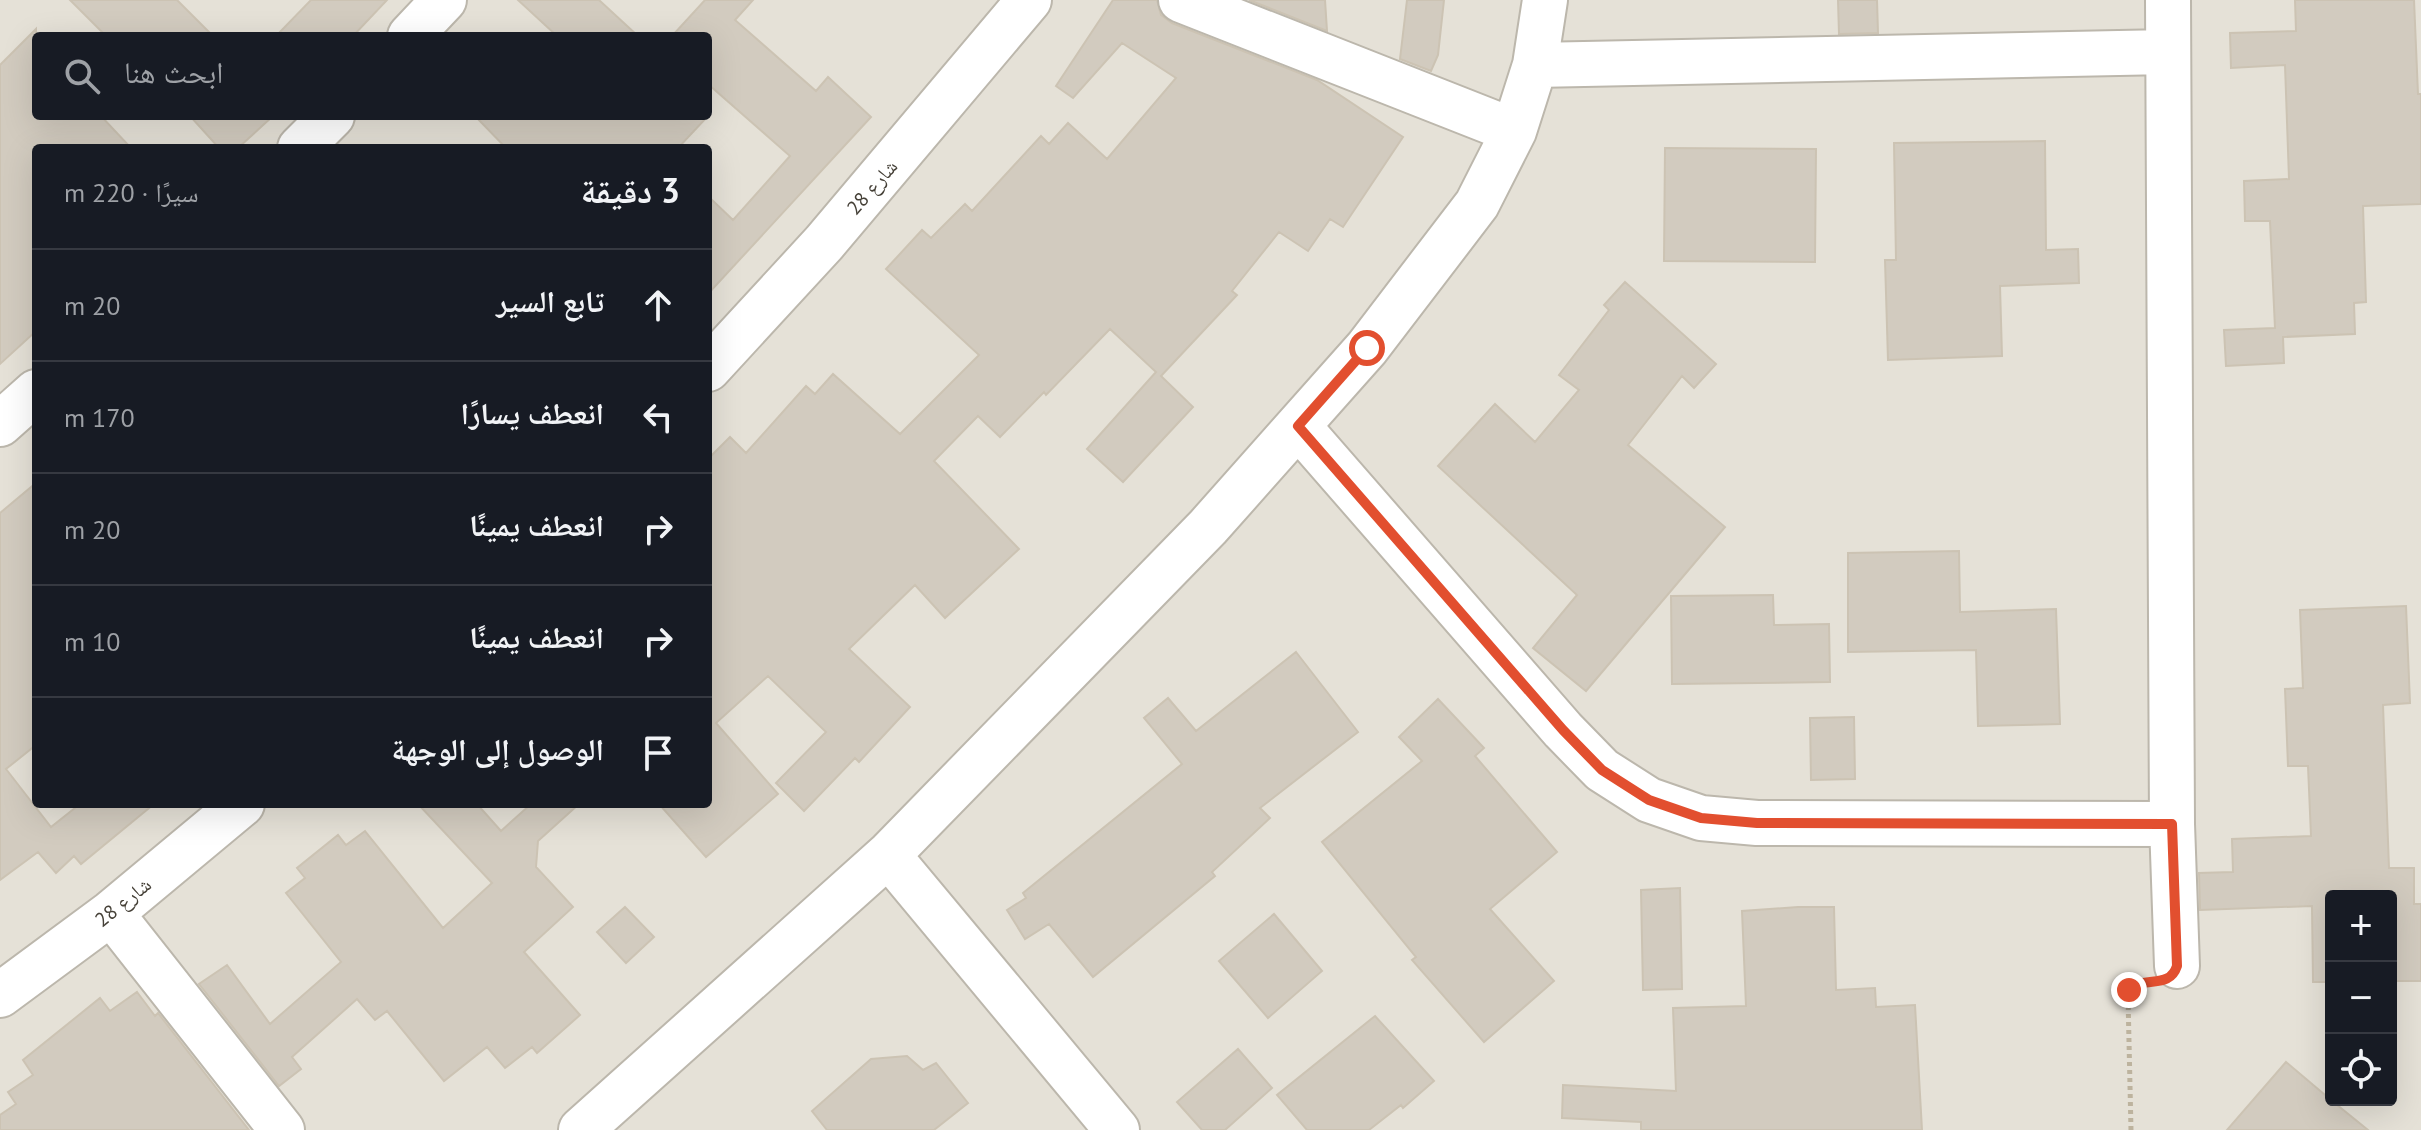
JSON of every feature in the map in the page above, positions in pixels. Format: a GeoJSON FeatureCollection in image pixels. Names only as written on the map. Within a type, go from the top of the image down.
{"type":"FeatureCollection","features":[{"type":"Feature","properties":{"kind":"street"},"geometry":{"type":"LineString","coordinates":[[414,32],[444,0]]}},
{"type":"Feature","properties":{"kind":"street","name":"شارع 28"},"geometry":{"type":"LineString","coordinates":[[712,365],[824,243],[1029,0]]}},
{"type":"Feature","properties":{"kind":"street"},"geometry":{"type":"LineString","coordinates":[[1181,0],[1514,131]]}},
{"type":"Feature","properties":{"kind":"street"},"geometry":{"type":"LineString","coordinates":[[581,1130],[888,855],[1208,527],[1367,348],[1477,204],[1514,131],[1535,65],[1545,0]]}},
{"type":"Feature","properties":{"kind":"street"},"geometry":{"type":"LineString","coordinates":[[2168,0],[2172,824],[2177,966]]}},
{"type":"Feature","properties":{"kind":"street"},"geometry":{"type":"LineString","coordinates":[[1535,65],[2168,52]]}},
{"type":"Feature","properties":{"kind":"street"},"geometry":{"type":"LineString","coordinates":[[304,144],[328,120]]}},
{"type":"Feature","properties":{"kind":"street"},"geometry":{"type":"LineString","coordinates":[[1298,426],[1563,730],[1602,770],[1649,800],[1701,818],[1757,823],[2172,824]]}},
{"type":"Feature","properties":{"kind":"street","name":"شارع 28"},"geometry":{"type":"LineString","coordinates":[[0,995],[111,913],[237,808]]}},
{"type":"Feature","properties":{"kind":"street"},"geometry":{"type":"LineString","coordinates":[[888,855],[1117,1130]]}},
{"type":"Feature","properties":{"kind":"street"},"geometry":{"type":"LineString","coordinates":[[111,913],[282,1130]]}},
{"type":"Feature","properties":{"kind":"path"},"geometry":{"type":"LineString","coordinates":[[2131,1130],[2129,990],[2142,982],[2168,980],[2177,966]]}},
{"type":"Feature","properties":{"kind":"shaded area"},"geometry":{"type":"Polygon","coordinates":[[[0,0],[2421,0],[2421,1130],[0,1130],[0,0]]]}},
{"type":"Feature","properties":{"kind":"building"},"geometry":{"type":"Polygon","coordinates":[[[70,0],[177,0],[209,32],[102,32],[70,0]]]}},
{"type":"Feature","properties":{"kind":"building"},"geometry":{"type":"Polygon","coordinates":[[[311,0],[387,0],[357,32],[280,32],[311,0]]]}},
{"type":"Feature","properties":{"kind":"building"},"geometry":{"type":"Polygon","coordinates":[[[518,0],[599,0],[634,32],[553,32],[518,0]]]}},
{"type":"Feature","properties":{"kind":"building"},"geometry":{"type":"Polygon","coordinates":[[[705,0],[753,0],[735,20],[816,91],[828,77],[871,117],[712,290],[712,200],[733,220],[790,156],[712,88],[712,32],[676,32],[705,0]]]}},
{"type":"Feature","properties":{"kind":"building"},"geometry":{"type":"Polygon","coordinates":[[[1113,0],[1157,0],[1161,15],[1172,23],[1317,80],[1403,137],[1343,227],[1330,219],[1308,251],[1279,232],[1232,291],[1237,295],[1161,376],[1193,407],[1123,482],[1087,449],[1156,372],[1110,329],[1000,437],[978,416],[934,461],[1019,549],[945,618],[915,585],[849,649],[910,707],[859,762],[855,758],[804,811],[776,783],[826,732],[768,676],[716,723],[778,794],[706,857],[663,808],[712,808],[712,455],[730,437],[746,453],[806,386],[815,394],[833,374],[900,434],[979,355],[886,269],[922,230],[931,238],[965,204],[972,211],[1041,136],[1049,144],[1068,123],[1107,159],[1176,78],[1122,43],[1073,98],[1056,86],[1113,0]]]}},
{"type":"Feature","properties":{"kind":"building"},"geometry":{"type":"Polygon","coordinates":[[[1249,0],[1325,0],[1327,31],[1249,0]]]}},
{"type":"Feature","properties":{"kind":"building"},"geometry":{"type":"Polygon","coordinates":[[[1407,0],[1444,0],[1438,55],[1431,71],[1400,59],[1407,0]]]}},
{"type":"Feature","properties":{"kind":"building"},"geometry":{"type":"Polygon","coordinates":[[[1838,0],[1877,0],[1878,33],[1839,34],[1838,0]]]}},
{"type":"Feature","properties":{"kind":"building"},"geometry":{"type":"Polygon","coordinates":[[[2295,0],[2414,0],[2418,94],[2421,94],[2421,204],[2363,206],[2366,302],[2354,303],[2355,334],[2283,337],[2284,363],[2226,366],[2224,330],[2275,328],[2270,221],[2245,221],[2244,181],[2289,179],[2285,65],[2231,68],[2230,33],[2296,31],[2295,0]]]}},
{"type":"Feature","properties":{"kind":"building"},"geometry":{"type":"Polygon","coordinates":[[[32,33],[32,120],[105,120],[127,144],[32,144],[32,335],[0,364],[0,65],[32,33]]]}},
{"type":"Feature","properties":{"kind":"building"},"geometry":{"type":"Polygon","coordinates":[[[194,120],[269,120],[242,144],[215,144],[194,120]]]}},
{"type":"Feature","properties":{"kind":"building"},"geometry":{"type":"Polygon","coordinates":[[[479,120],[704,120],[682,144],[502,144],[479,120]]]}},
{"type":"Feature","properties":{"kind":"building"},"geometry":{"type":"Polygon","coordinates":[[[2045,141],[2046,250],[2078,249],[2079,283],[2000,286],[2002,356],[1888,360],[1885,260],[1896,260],[1894,143],[2045,141]]]}},
{"type":"Feature","properties":{"kind":"building"},"geometry":{"type":"Polygon","coordinates":[[[1665,148],[1816,149],[1815,262],[1664,261],[1665,148]]]}},
{"type":"Feature","properties":{"kind":"building"},"geometry":{"type":"Polygon","coordinates":[[[1625,282],[1716,364],[1694,388],[1682,376],[1628,445],[1725,527],[1586,691],[1533,648],[1577,595],[1438,466],[1495,404],[1535,442],[1579,390],[1559,375],[1609,310],[1604,305],[1625,282]]]}},
{"type":"Feature","properties":{"kind":"building"},"geometry":{"type":"Polygon","coordinates":[[[32,486],[32,748],[6,769],[32,803],[32,808],[36,808],[51,827],[75,808],[149,808],[81,864],[74,856],[56,873],[38,852],[0,880],[0,513],[32,486]]]}},
{"type":"Feature","properties":{"kind":"building"},"geometry":{"type":"Polygon","coordinates":[[[1959,551],[1960,612],[2056,609],[2060,724],[1978,726],[1976,650],[1848,652],[1848,553],[1959,551]]]}},
{"type":"Feature","properties":{"kind":"building"},"geometry":{"type":"Polygon","coordinates":[[[1773,595],[1774,625],[1829,624],[1830,682],[1672,684],[1671,596],[1773,595]]]}},
{"type":"Feature","properties":{"kind":"building"},"geometry":{"type":"Polygon","coordinates":[[[2406,606],[2410,703],[2383,705],[2389,868],[2414,868],[2414,904],[2421,904],[2421,981],[2397,981],[2397,890],[2325,890],[2325,982],[2313,982],[2312,906],[2200,910],[2199,873],[2233,872],[2232,839],[2311,836],[2308,766],[2288,766],[2285,689],[2303,688],[2300,610],[2406,606]]]}},
{"type":"Feature","properties":{"kind":"building"},"geometry":{"type":"Polygon","coordinates":[[[1296,652],[1358,732],[1260,808],[1270,818],[1212,872],[1215,876],[1093,977],[1049,924],[1025,939],[1007,910],[1026,898],[1023,893],[1182,764],[1144,718],[1168,698],[1196,731],[1296,652]]]}},
{"type":"Feature","properties":{"kind":"building"},"geometry":{"type":"Polygon","coordinates":[[[1438,699],[1484,748],[1475,756],[1557,852],[1490,909],[1554,981],[1484,1042],[1412,960],[1416,957],[1322,842],[1422,761],[1399,737],[1438,699]]]}},
{"type":"Feature","properties":{"kind":"building"},"geometry":{"type":"Polygon","coordinates":[[[1854,717],[1855,779],[1811,780],[1810,718],[1854,717]]]}},
{"type":"Feature","properties":{"kind":"building"},"geometry":{"type":"Polygon","coordinates":[[[422,808],[481,808],[501,831],[527,808],[575,808],[538,841],[536,867],[573,907],[524,952],[580,1015],[537,1053],[532,1047],[505,1068],[487,1047],[444,1081],[387,1011],[375,1020],[357,999],[292,1057],[301,1069],[279,1086],[199,984],[227,965],[270,1024],[341,962],[286,893],[305,878],[297,868],[338,835],[346,845],[365,831],[443,928],[492,883],[422,808]]]}},
{"type":"Feature","properties":{"kind":"building"},"geometry":{"type":"Polygon","coordinates":[[[1680,888],[1682,989],[1643,990],[1641,890],[1680,888]]]}},
{"type":"Feature","properties":{"kind":"building"},"geometry":{"type":"Polygon","coordinates":[[[625,907],[654,937],[626,963],[597,932],[625,907]]]}},
{"type":"Feature","properties":{"kind":"building"},"geometry":{"type":"Polygon","coordinates":[[[1834,907],[1836,990],[1875,988],[1876,1007],[1915,1005],[1922,1130],[1641,1130],[1641,1122],[1562,1118],[1563,1085],[1676,1091],[1673,1008],[1746,1006],[1742,911],[1834,907]]]}},
{"type":"Feature","properties":{"kind":"building"},"geometry":{"type":"Polygon","coordinates":[[[1274,914],[1322,971],[1268,1018],[1219,961],[1274,914]]]}},
{"type":"Feature","properties":{"kind":"building"},"geometry":{"type":"Polygon","coordinates":[[[137,992],[155,1016],[158,1013],[249,1130],[0,1130],[0,1115],[16,1104],[8,1092],[33,1075],[23,1060],[100,998],[110,1011],[137,992]]]}},
{"type":"Feature","properties":{"kind":"building"},"geometry":{"type":"Polygon","coordinates":[[[1375,1016],[1434,1081],[1403,1108],[1401,1105],[1369,1130],[1307,1130],[1277,1095],[1375,1016]]]}},
{"type":"Feature","properties":{"kind":"building"},"geometry":{"type":"Polygon","coordinates":[[[1238,1049],[1272,1088],[1225,1130],[1202,1130],[1177,1102],[1238,1049]]]}},
{"type":"Feature","properties":{"kind":"building"},"geometry":{"type":"Polygon","coordinates":[[[907,1056],[923,1070],[936,1063],[968,1103],[934,1130],[827,1130],[812,1111],[871,1059],[907,1056]]]}},
{"type":"Feature","properties":{"kind":"building"},"geometry":{"type":"Polygon","coordinates":[[[2286,1062],[2325,1095],[2325,1106],[2338,1106],[2368,1130],[2227,1130],[2286,1062]]]}},
{"type":"Feature","properties":{"kind":"route"},"geometry":{"type":"LineString","coordinates":[[1367,348],[1298,426],[1563,730],[1602,770],[1649,800],[1701,818],[1757,823],[2172,824],[2177,966],[2168,980],[2142,982],[2129,990]]}}]}
